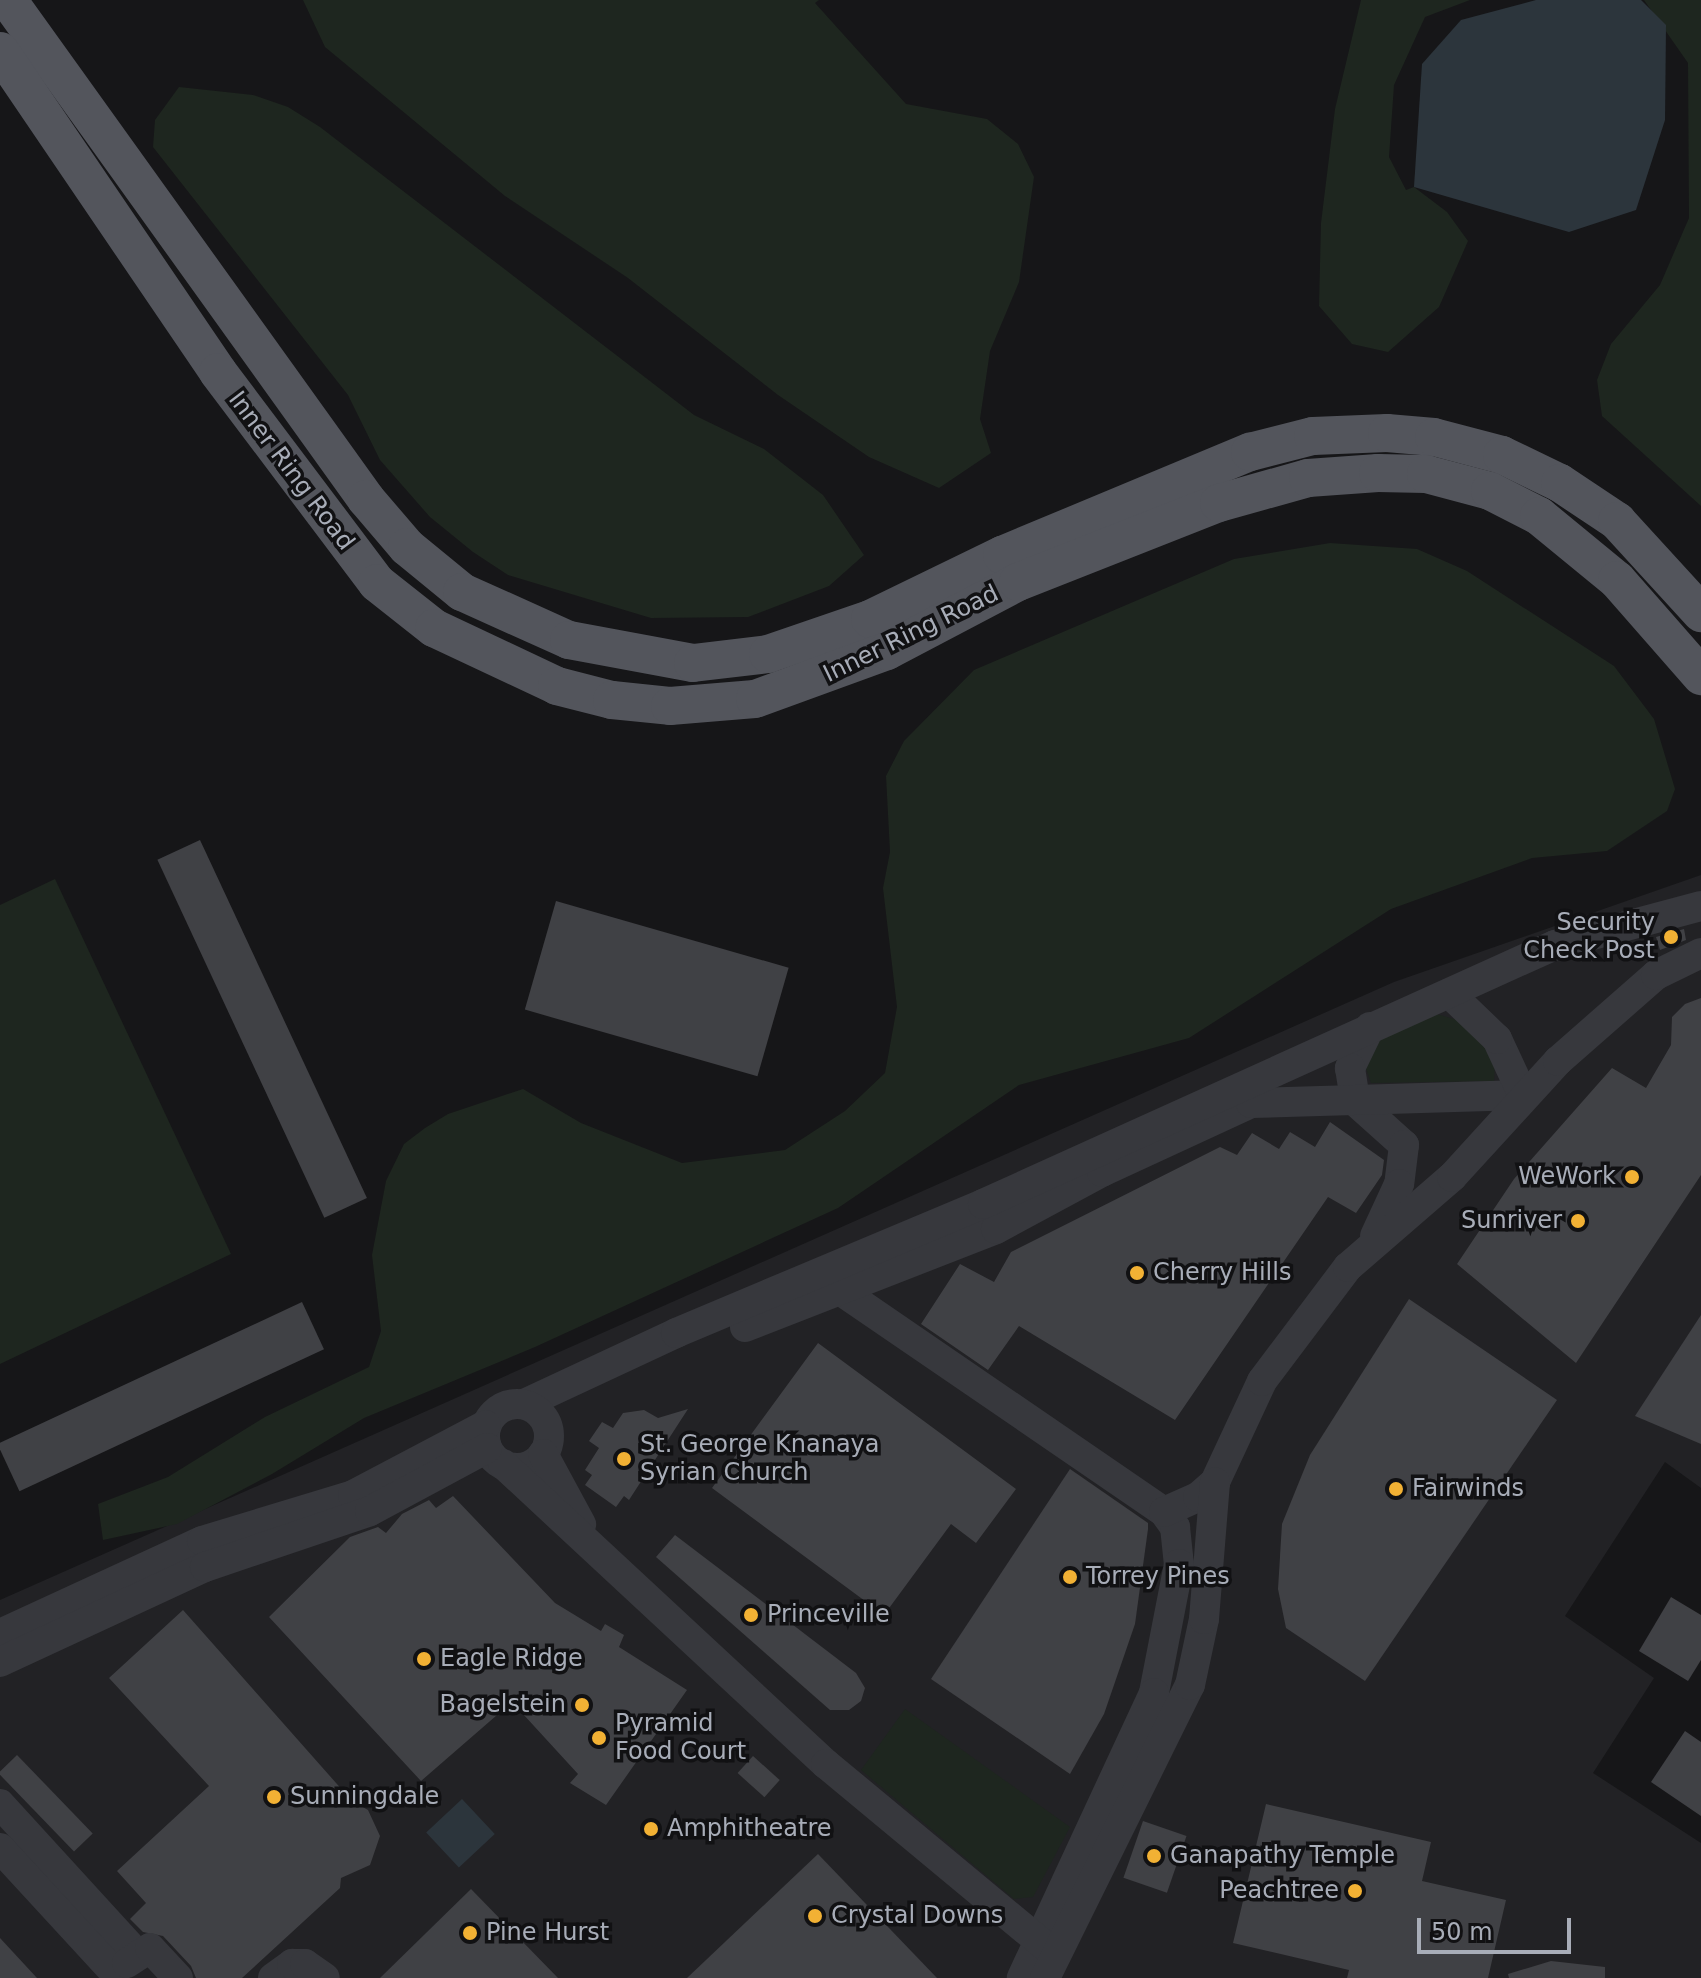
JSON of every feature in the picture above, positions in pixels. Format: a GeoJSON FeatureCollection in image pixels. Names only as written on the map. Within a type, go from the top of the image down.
{"type":"FeatureCollection","features":[{"type":"Feature","properties":{"kind":"main road","name":"Inner Ring Road"},"geometry":{"type":"LineString","coordinates":[[8,0],[218,372],[377,583],[414,617],[447,636],[557,686],[612,700],[670,706],[755,699],[887,651],[1018,582],[1219,503],[1308,478],[1378,473],[1426,474],[1490,491],[1539,516],[1617,580],[1701,676]]}},
{"type":"Feature","properties":{"kind":"main road","name":"Inner Ring Road"},"geometry":{"type":"LineString","coordinates":[[0,51],[110,178],[407,547],[462,592],[569,640],[693,663],[768,654],[870,619],[1002,555],[1250,452],[1313,436],[1387,433],[1434,437],[1502,455],[1560,483],[1617,521],[1701,613]]}},
{"type":"Feature","properties":{"kind":"street"},"geometry":{"type":"LineString","coordinates":[[533,1410],[676,1333],[983,1204],[1555,945],[1701,906]]}},
{"type":"Feature","properties":{"kind":"street"},"geometry":{"type":"LineString","coordinates":[[1022,1978],[1045,1957],[1190,1685],[1208,1587],[1215,1482],[1262,1381],[1373,1242],[1452,1177],[1523,1095],[1656,975],[1701,953]]}},
{"type":"Feature","properties":{"kind":"street"},"geometry":{"type":"LineString","coordinates":[[1449,993],[1497,1039],[1523,1095]]}},
{"type":"Feature","properties":{"kind":"street"},"geometry":{"type":"LineString","coordinates":[[1370,1027],[1350,1068],[1355,1101],[1404,1145],[1399,1184],[1373,1242]]}},
{"type":"Feature","properties":{"kind":"street"},"geometry":{"type":"LineString","coordinates":[[0,1662],[205,1567],[370,1511],[492,1446],[501,1408],[533,1410],[996,1229],[1251,1103],[1355,1101],[1433,1094],[1523,1095]]}},
{"type":"Feature","properties":{"kind":"street"},"geometry":{"type":"LineString","coordinates":[[840,1290],[1164,1512],[1175,1527],[1179,1564],[1160,1672],[1095,1823],[1045,1957]]}},
{"type":"Feature","properties":{"kind":"street"},"geometry":{"type":"LineString","coordinates":[[492,1446],[525,1466],[543,1454],[548,1434],[533,1410]]}},
{"type":"Feature","properties":{"kind":"street"},"geometry":{"type":"LineString","coordinates":[[492,1446],[594,1547],[826,1764],[1045,1957]]}},
{"type":"Feature","properties":{"kind":"street"},"geometry":{"type":"LineString","coordinates":[[0,1634],[202,1541],[353,1495],[492,1446]]}},
{"type":"Feature","properties":{"kind":"street"},"geometry":{"type":"LineString","coordinates":[[543,1454],[594,1547]]}},
{"type":"Feature","properties":{"kind":"street"},"geometry":{"type":"LineString","coordinates":[[1164,1512],[1198,1497],[1215,1482]]}},
{"type":"Feature","properties":{"kind":"street"},"geometry":{"type":"LineString","coordinates":[[0,1804],[121,1968]]}},
{"type":"Feature","properties":{"kind":"street"},"geometry":{"type":"LineString","coordinates":[[0,1848],[121,1968]]}},
{"type":"Feature","properties":{"kind":"street"},"geometry":{"type":"LineString","coordinates":[[121,1968],[152,1949],[178,1978]]}},
{"type":"Feature","properties":{"kind":"street"},"geometry":{"type":"LineString","coordinates":[[273,1978],[292,1964],[305,1964],[325,1978]]}},
{"type":"Feature","properties":{"kind":"shaded area"},"geometry":{"type":"Polygon","coordinates":[[[303,0],[819,0],[815,3],[906,104],[987,119],[1018,144],[1034,177],[1019,282],[990,351],[980,419],[991,453],[939,488],[869,457],[778,395],[628,278],[505,196],[325,47],[303,0]]]}},
{"type":"Feature","properties":{"kind":"shaded area"},"geometry":{"type":"Polygon","coordinates":[[[1361,0],[1470,0],[1425,17],[1394,85],[1389,157],[1406,190],[1414,187],[1447,212],[1468,241],[1439,307],[1388,352],[1352,344],[1319,306],[1321,223],[1335,109],[1361,0]]]}},
{"type":"Feature","properties":{"kind":"shaded area"},"geometry":{"type":"Polygon","coordinates":[[[1536,0],[1641,0],[1666,25],[1665,120],[1636,210],[1569,232],[1414,187],[1422,64],[1461,20],[1536,0]]]}},
{"type":"Feature","properties":{"kind":"shaded area"},"geometry":{"type":"Polygon","coordinates":[[[1644,0],[1701,0],[1701,506],[1602,416],[1597,380],[1611,344],[1660,285],[1689,218],[1688,63],[1644,0]]]}},
{"type":"Feature","properties":{"kind":"shaded area"},"geometry":{"type":"Polygon","coordinates":[[[179,87],[253,95],[288,107],[320,127],[694,415],[764,449],[823,495],[864,555],[829,586],[748,617],[651,618],[508,575],[473,552],[430,517],[380,460],[348,395],[153,147],[155,120],[179,87]]]}},
{"type":"Feature","properties":{"kind":"shaded area"},"geometry":{"type":"Polygon","coordinates":[[[1330,543],[1417,549],[1467,571],[1614,666],[1654,719],[1675,789],[1667,811],[1607,851],[1532,858],[1391,909],[1189,1038],[1019,1085],[838,1208],[535,1347],[364,1418],[272,1474],[177,1524],[103,1540],[98,1504],[168,1477],[265,1417],[369,1367],[381,1331],[372,1255],[386,1181],[404,1144],[448,1114],[523,1089],[581,1123],[682,1163],[785,1150],[845,1111],[885,1073],[897,1007],[883,888],[890,852],[886,776],[904,741],[974,670],[1234,559],[1330,543]]]}},
{"type":"Feature","properties":{"kind":"shaded area"},"geometry":{"type":"Polygon","coordinates":[[[1701,875],[1701,1488],[1665,1462],[1565,1616],[1654,1678],[1593,1773],[1701,1843],[1701,1978],[0,1978],[0,1600],[1394,982],[1701,875]]]}},
{"type":"Feature","properties":{"kind":"shaded area"},"geometry":{"type":"Polygon","coordinates":[[[55,879],[231,1254],[0,1364],[0,905],[55,879]]]}},
{"type":"Feature","properties":{"kind":"shaded area"},"geometry":{"type":"Polygon","coordinates":[[[1433,1013],[1468,1023],[1495,1063],[1494,1081],[1371,1083],[1362,1057],[1380,1034],[1433,1013]]]}},
{"type":"Feature","properties":{"kind":"shaded area"},"geometry":{"type":"Polygon","coordinates":[[[905,1709],[1070,1827],[1033,1897],[1014,1899],[861,1770],[905,1709]]]}},
{"type":"Feature","properties":{"kind":"shaded area"},"geometry":{"type":"Polygon","coordinates":[[[462,1799],[495,1834],[459,1868],[426,1832],[462,1799]]]}},
{"type":"Feature","properties":{"kind":"building"},"geometry":{"type":"Polygon","coordinates":[[[200,840],[367,1198],[324,1218],[157,860],[200,840]]]}},
{"type":"Feature","properties":{"kind":"building"},"geometry":{"type":"Polygon","coordinates":[[[556,901],[789,968],[757,1076],[525,1010],[556,901]]]}},
{"type":"Feature","properties":{"kind":"building","name":"Security Check Post"},"geometry":{"type":"Polygon","coordinates":[[[1684,929],[1686,940],[1660,950],[1656,937],[1684,929]]]}},
{"type":"Feature","properties":{"kind":"building","name":"Sunriver"},"geometry":{"type":"Polygon","coordinates":[[[1701,998],[1701,1175],[1576,1363],[1457,1264],[1514,1179],[1612,1068],[1646,1088],[1671,1045],[1672,1017],[1685,1004],[1701,998]]]}},
{"type":"Feature","properties":{"kind":"building","name":"Cherry Hills"},"geometry":{"type":"Polygon","coordinates":[[[1330,1122],[1384,1160],[1382,1175],[1356,1213],[1328,1197],[1175,1420],[1019,1326],[988,1370],[921,1324],[960,1264],[994,1282],[1011,1252],[1220,1147],[1237,1155],[1252,1133],[1279,1149],[1290,1132],[1315,1147],[1330,1122]]]}},
{"type":"Feature","properties":{"kind":"building","name":"Fairwinds"},"geometry":{"type":"Polygon","coordinates":[[[1409,1299],[1557,1400],[1365,1681],[1286,1628],[1278,1589],[1282,1524],[1310,1455],[1409,1299]]]}},
{"type":"Feature","properties":{"kind":"building"},"geometry":{"type":"Polygon","coordinates":[[[302,1302],[324,1349],[19,1491],[0,1449],[0,1443],[302,1302]]]}},
{"type":"Feature","properties":{"kind":"building"},"geometry":{"type":"Polygon","coordinates":[[[1701,1315],[1701,1444],[1635,1416],[1701,1315]]]}},
{"type":"Feature","properties":{"kind":"building"},"geometry":{"type":"Polygon","coordinates":[[[818,1343],[1016,1489],[976,1543],[951,1524],[884,1615],[712,1488],[818,1343]]]}},
{"type":"Feature","properties":{"kind":"building","name":"St. George Knanaya Syrian Church"},"geometry":{"type":"Polygon","coordinates":[[[688,1409],[629,1500],[624,1496],[616,1507],[585,1485],[592,1475],[585,1470],[599,1448],[589,1441],[602,1422],[613,1428],[623,1413],[644,1410],[658,1418],[688,1409]]]}},
{"type":"Feature","properties":{"kind":"building","name":"Torrey Pines"},"geometry":{"type":"Polygon","coordinates":[[[1070,1469],[1148,1523],[1148,1529],[1135,1624],[1104,1714],[1070,1774],[931,1679],[1070,1469]]]}},
{"type":"Feature","properties":{"kind":"building","name":"Eagle Ridge"},"geometry":{"type":"Polygon","coordinates":[[[453,1496],[555,1603],[601,1631],[605,1624],[624,1635],[619,1647],[687,1690],[606,1805],[570,1783],[578,1774],[512,1702],[421,1781],[269,1617],[350,1537],[378,1527],[386,1533],[402,1514],[429,1500],[436,1508],[453,1496]]]}},
{"type":"Feature","properties":{"kind":"building","name":"Princeville"},"geometry":{"type":"Polygon","coordinates":[[[675,1535],[856,1673],[865,1688],[861,1701],[849,1710],[830,1710],[656,1557],[675,1535]]]}},
{"type":"Feature","properties":{"kind":"building"},"geometry":{"type":"Polygon","coordinates":[[[1671,1597],[1701,1615],[1701,1660],[1688,1681],[1639,1651],[1671,1597]]]}},
{"type":"Feature","properties":{"kind":"building","name":"Sunningdale"},"geometry":{"type":"Polygon","coordinates":[[[183,1610],[352,1801],[368,1810],[380,1836],[370,1865],[341,1878],[340,1888],[242,1978],[196,1978],[191,1966],[163,1936],[143,1932],[130,1919],[146,1903],[117,1871],[209,1786],[109,1678],[183,1610]]]}},
{"type":"Feature","properties":{"kind":"building"},"geometry":{"type":"Polygon","coordinates":[[[1685,1731],[1701,1742],[1701,1816],[1651,1782],[1685,1731]]]}},
{"type":"Feature","properties":{"kind":"building"},"geometry":{"type":"Polygon","coordinates":[[[17,1755],[93,1833],[74,1851],[0,1775],[17,1755]]]}},
{"type":"Feature","properties":{"kind":"building"},"geometry":{"type":"Polygon","coordinates":[[[753,1756],[780,1780],[764,1797],[738,1773],[753,1756]]]}},
{"type":"Feature","properties":{"kind":"building","name":"Peachtree"},"geometry":{"type":"Polygon","coordinates":[[[1266,1804],[1431,1842],[1422,1881],[1506,1900],[1488,1978],[1347,1978],[1349,1970],[1233,1943],[1266,1804]]]}},
{"type":"Feature","properties":{"kind":"building","name":"Ganapathy Temple"},"geometry":{"type":"Polygon","coordinates":[[[1143,1821],[1186,1836],[1167,1893],[1123,1878],[1143,1821]]]}},
{"type":"Feature","properties":{"kind":"building","name":"Crystal Downs"},"geometry":{"type":"Polygon","coordinates":[[[818,1854],[937,1978],[687,1978],[818,1854]]]}},
{"type":"Feature","properties":{"kind":"building","name":"Pine Hurst"},"geometry":{"type":"Polygon","coordinates":[[[471,1889],[558,1978],[380,1978],[471,1889]]]}},
{"type":"Feature","properties":{"kind":"building"},"geometry":{"type":"Polygon","coordinates":[[[0,1938],[37,1978],[0,1978],[0,1938]]]}},
{"type":"Feature","properties":{"kind":"building"},"geometry":{"type":"Polygon","coordinates":[[[1551,1961],[1605,1967],[1605,1978],[1509,1978],[1508,1974],[1551,1961]]]}},
{"type":"Feature","properties":{"kind":"place","name":"Security Check Post"},"geometry":{"type":"Point","coordinates":[1671,937]}},
{"type":"Feature","properties":{"kind":"place","name":"WeWork"},"geometry":{"type":"Point","coordinates":[1632,1177]}},
{"type":"Feature","properties":{"kind":"place","name":"Sunriver"},"geometry":{"type":"Point","coordinates":[1578,1221]}},
{"type":"Feature","properties":{"kind":"place","name":"Cherry Hills"},"geometry":{"type":"Point","coordinates":[1137,1273]}},
{"type":"Feature","properties":{"kind":"place","name":"St. George Knanaya Syrian Church"},"geometry":{"type":"Point","coordinates":[624,1459]}},
{"type":"Feature","properties":{"kind":"place","name":"Fairwinds"},"geometry":{"type":"Point","coordinates":[1396,1489]}},
{"type":"Feature","properties":{"kind":"place","name":"Torrey Pines"},"geometry":{"type":"Point","coordinates":[1070,1577]}},
{"type":"Feature","properties":{"kind":"place","name":"Princeville"},"geometry":{"type":"Point","coordinates":[751,1615]}},
{"type":"Feature","properties":{"kind":"place","name":"Eagle Ridge"},"geometry":{"type":"Point","coordinates":[424,1659]}},
{"type":"Feature","properties":{"kind":"place","name":"Bagelstein"},"geometry":{"type":"Point","coordinates":[582,1705]}},
{"type":"Feature","properties":{"kind":"place","name":"Pyramid Food Court"},"geometry":{"type":"Point","coordinates":[599,1738]}},
{"type":"Feature","properties":{"kind":"place","name":"Sunningdale"},"geometry":{"type":"Point","coordinates":[274,1797]}},
{"type":"Feature","properties":{"kind":"place","name":"Amphitheatre"},"geometry":{"type":"Point","coordinates":[651,1829]}},
{"type":"Feature","properties":{"kind":"place","name":"Ganapathy Temple"},"geometry":{"type":"Point","coordinates":[1154,1856]}},
{"type":"Feature","properties":{"kind":"place","name":"Peachtree"},"geometry":{"type":"Point","coordinates":[1355,1891]}},
{"type":"Feature","properties":{"kind":"place","name":"Crystal Downs"},"geometry":{"type":"Point","coordinates":[815,1916]}},
{"type":"Feature","properties":{"kind":"place","name":"Pine Hurst"},"geometry":{"type":"Point","coordinates":[470,1933]}}]}
